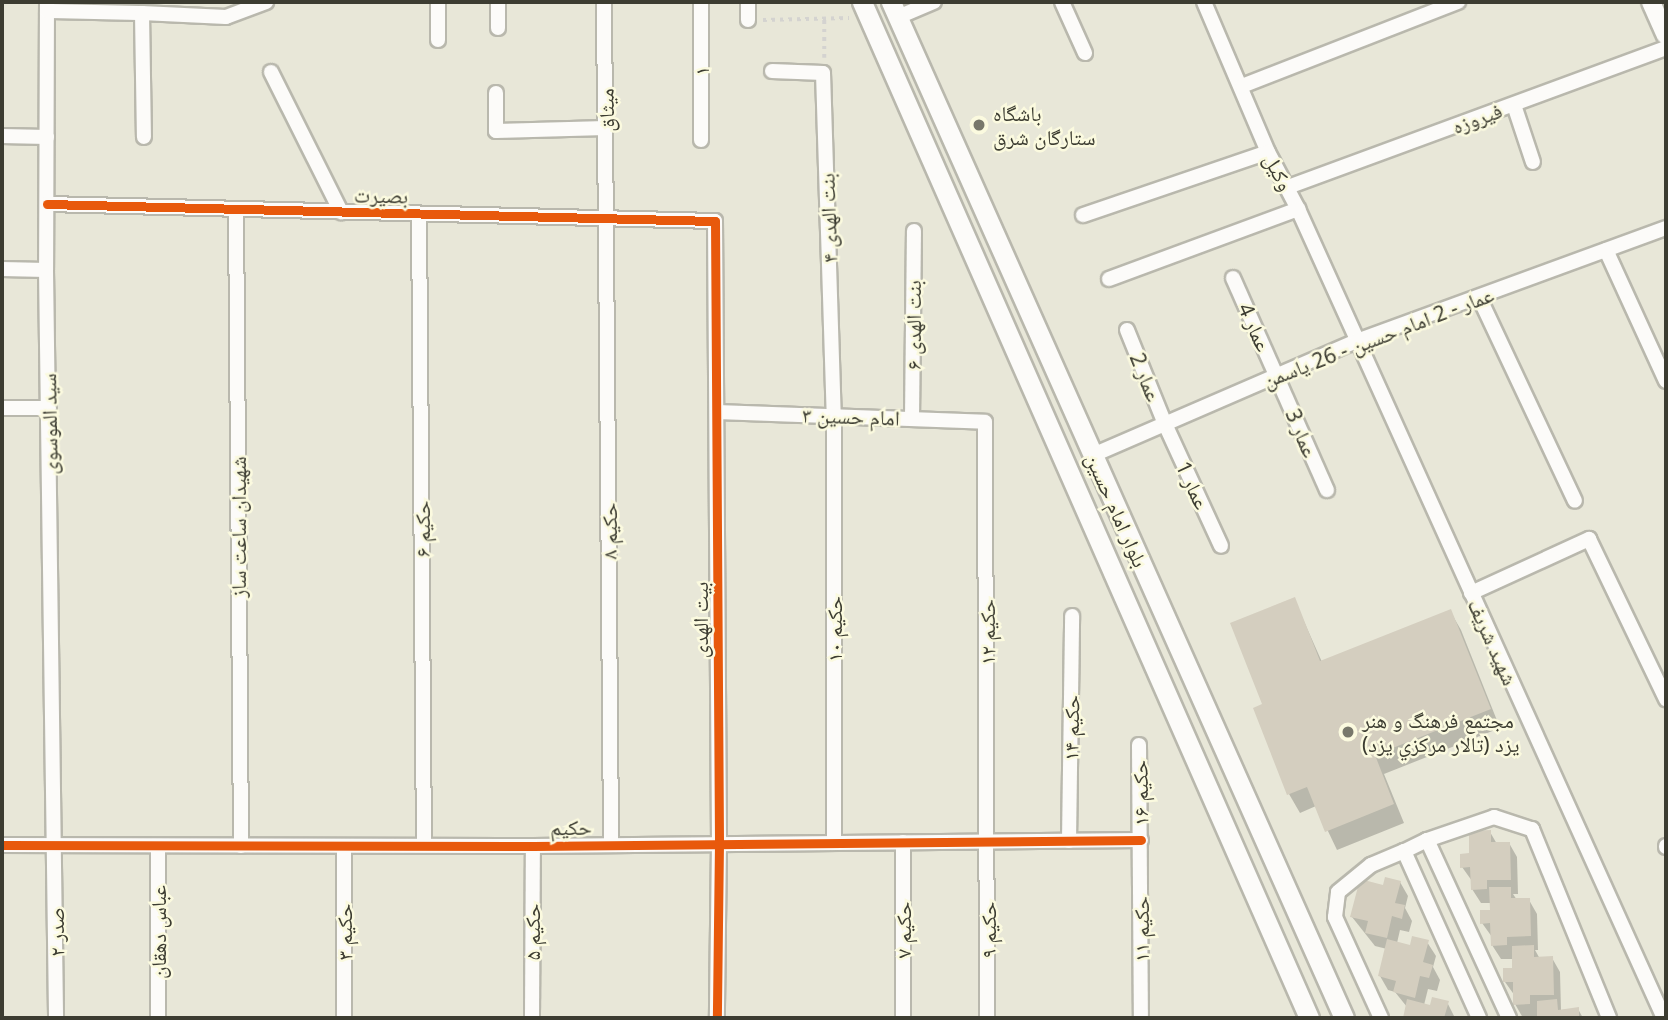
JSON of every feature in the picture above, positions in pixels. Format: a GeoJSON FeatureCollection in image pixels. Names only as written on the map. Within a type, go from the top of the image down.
{"type":"FeatureCollection","features":[{"type":"Feature","properties":{"kind":"main road","name":"بلوار امام حسین"},"geometry":{"type":"LineString","coordinates":[[895,9],[1344,1018]]}},
{"type":"Feature","properties":{"kind":"main road","name":"بلوار امام حسین"},"geometry":{"type":"LineString","coordinates":[[866,10],[1309,1018]]}},
{"type":"Feature","properties":{"kind":"main road"},"geometry":{"type":"LineString","coordinates":[[934,165],[958,153]]}},
{"type":"Feature","properties":{"kind":"street"},"geometry":{"type":"LineString","coordinates":[[47,6],[226,17],[266,2]]}},
{"type":"Feature","properties":{"kind":"street"},"geometry":{"type":"LineString","coordinates":[[438,2],[438,40]]}},
{"type":"Feature","properties":{"kind":"street"},"geometry":{"type":"LineString","coordinates":[[498,2],[498,28]]}},
{"type":"Feature","properties":{"kind":"street","name":"میثاق"},"geometry":{"type":"LineString","coordinates":[[604,2],[607,218]]}},
{"type":"Feature","properties":{"kind":"street","name":"۱"},"geometry":{"type":"LineString","coordinates":[[701,2],[701,140]]}},
{"type":"Feature","properties":{"kind":"street"},"geometry":{"type":"LineString","coordinates":[[748,2],[748,20]]}},
{"type":"Feature","properties":{"kind":"street"},"geometry":{"type":"LineString","coordinates":[[895,9],[934,2]]}},
{"type":"Feature","properties":{"kind":"street"},"geometry":{"type":"LineString","coordinates":[[1062,2],[1085,52]]}},
{"type":"Feature","properties":{"kind":"street","name":"وکیل"},"geometry":{"type":"LineString","coordinates":[[1204,2],[1269,152],[1298,209],[1357,341]]}},
{"type":"Feature","properties":{"kind":"street"},"geometry":{"type":"LineString","coordinates":[[1242,86],[1458,2]]}},
{"type":"Feature","properties":{"kind":"street"},"geometry":{"type":"LineString","coordinates":[[1651,2],[1666,35]]}},
{"type":"Feature","properties":{"kind":"street","name":"سید الموسوی"},"geometry":{"type":"LineString","coordinates":[[47,6],[46,270],[55,846]]}},
{"type":"Feature","properties":{"kind":"street"},"geometry":{"type":"LineString","coordinates":[[142,13],[144,137]]}},
{"type":"Feature","properties":{"kind":"street","name":"فیروزه"},"geometry":{"type":"LineString","coordinates":[[1287,187],[1666,48]]}},
{"type":"Feature","properties":{"kind":"street"},"geometry":{"type":"LineString","coordinates":[[772,71],[824,73]]}},
{"type":"Feature","properties":{"kind":"street"},"geometry":{"type":"LineString","coordinates":[[271,72],[341,212]]}},
{"type":"Feature","properties":{"kind":"street","name":"بنت الهدی ۴"},"geometry":{"type":"LineString","coordinates":[[824,73],[834,415]]}},
{"type":"Feature","properties":{"kind":"street"},"geometry":{"type":"LineString","coordinates":[[496,93],[496,131],[606,128]]}},
{"type":"Feature","properties":{"kind":"street"},"geometry":{"type":"LineString","coordinates":[[1514,105],[1533,162]]}},
{"type":"Feature","properties":{"kind":"street"},"geometry":{"type":"LineString","coordinates":[[2,136],[47,136]]}},
{"type":"Feature","properties":{"kind":"street"},"geometry":{"type":"LineString","coordinates":[[1083,215],[1269,152]]}},
{"type":"Feature","properties":{"kind":"street","name":"بصیرت"},"geometry":{"type":"LineString","coordinates":[[47,204],[715,221]]}},
{"type":"Feature","properties":{"kind":"street","name":"شهیدان ساعت ساز"},"geometry":{"type":"LineString","coordinates":[[236,209],[241,846]]}},
{"type":"Feature","properties":{"kind":"street"},"geometry":{"type":"LineString","coordinates":[[1109,279],[1298,209]]}},
{"type":"Feature","properties":{"kind":"street","name":"حکیم ۶"},"geometry":{"type":"LineString","coordinates":[[419,214],[424,845]]}},
{"type":"Feature","properties":{"kind":"street","name":"حکیم ۸"},"geometry":{"type":"LineString","coordinates":[[607,218],[611,844]]}},
{"type":"Feature","properties":{"kind":"street","name":"بیت الهدی"},"geometry":{"type":"LineString","coordinates":[[715,221],[719,843],[717,1018]]}},
{"type":"Feature","properties":{"kind":"street","name":"عمار - 2 امام حسین - 26 یاسمن"},"geometry":{"type":"LineString","coordinates":[[1093,455],[1357,341],[1666,228]]}},
{"type":"Feature","properties":{"kind":"street","name":"بنت الهدی ۶"},"geometry":{"type":"LineString","coordinates":[[912,419],[914,231]]}},
{"type":"Feature","properties":{"kind":"street"},"geometry":{"type":"LineString","coordinates":[[1606,250],[1666,381]]}},
{"type":"Feature","properties":{"kind":"street"},"geometry":{"type":"LineString","coordinates":[[2,269],[46,270]]}},
{"type":"Feature","properties":{"kind":"street","name":"عمار 4"},"geometry":{"type":"LineString","coordinates":[[1233,278],[1278,376]]}},
{"type":"Feature","properties":{"kind":"street"},"geometry":{"type":"LineString","coordinates":[[1479,297],[1575,501]]}},
{"type":"Feature","properties":{"kind":"street","name":"عمار 2"},"geometry":{"type":"LineString","coordinates":[[1127,330],[1165,424]]}},
{"type":"Feature","properties":{"kind":"street","name":"شهید شریف"},"geometry":{"type":"LineString","coordinates":[[1357,341],[1661,1000],[1664,1018]]}},
{"type":"Feature","properties":{"kind":"street","name":"عمار 3"},"geometry":{"type":"LineString","coordinates":[[1278,376],[1327,490]]}},
{"type":"Feature","properties":{"kind":"street"},"geometry":{"type":"LineString","coordinates":[[2,408],[49,408]]}},
{"type":"Feature","properties":{"kind":"street","name":"امام حسین ۳"},"geometry":{"type":"LineString","coordinates":[[717,412],[985,422]]}},
{"type":"Feature","properties":{"kind":"street","name":"حکیم ۱۰"},"geometry":{"type":"LineString","coordinates":[[834,415],[834,842]]}},
{"type":"Feature","properties":{"kind":"street","name":"حکیم ۱۲"},"geometry":{"type":"LineString","coordinates":[[985,422],[988,841]]}},
{"type":"Feature","properties":{"kind":"street","name":"عمار 1"},"geometry":{"type":"LineString","coordinates":[[1165,424],[1221,546]]}},
{"type":"Feature","properties":{"kind":"street"},"geometry":{"type":"LineString","coordinates":[[1471,593],[1589,539],[1666,699]]}},
{"type":"Feature","properties":{"kind":"street","name":"حکیم ۱۴"},"geometry":{"type":"LineString","coordinates":[[1069,841],[1072,616]]}},
{"type":"Feature","properties":{"kind":"street","name":"حکیم ۱۶"},"geometry":{"type":"LineString","coordinates":[[1139,745],[1141,840]]}},
{"type":"Feature","properties":{"kind":"street"},"geometry":{"type":"LineString","coordinates":[[1381,1018],[1335,918],[1339,892],[1371,865],[1427,840],[1494,817],[1532,829],[1609,1018]]}},
{"type":"Feature","properties":{"kind":"street","name":"حکیم"},"geometry":{"type":"LineString","coordinates":[[2,845],[533,846],[1141,840]]}},
{"type":"Feature","properties":{"kind":"street","name":"حکیم ۱۱"},"geometry":{"type":"LineString","coordinates":[[1141,840],[1141,1018]]}},
{"type":"Feature","properties":{"kind":"street"},"geometry":{"type":"LineString","coordinates":[[1427,840],[1508,1018]]}},
{"type":"Feature","properties":{"kind":"street","name":"حکیم ۹"},"geometry":{"type":"LineString","coordinates":[[987,1018],[988,841]]}},
{"type":"Feature","properties":{"kind":"street","name":"حکیم ۷"},"geometry":{"type":"LineString","coordinates":[[903,842],[903,1018]]}},
{"type":"Feature","properties":{"kind":"street","name":"صدر ۲"},"geometry":{"type":"LineString","coordinates":[[55,846],[56,1018]]}},
{"type":"Feature","properties":{"kind":"street","name":"عباس دهقان"},"geometry":{"type":"LineString","coordinates":[[158,846],[158,1018]]}},
{"type":"Feature","properties":{"kind":"street","name":"حکیم ۳"},"geometry":{"type":"LineString","coordinates":[[344,846],[344,1018]]}},
{"type":"Feature","properties":{"kind":"street","name":"حکیم ۵"},"geometry":{"type":"LineString","coordinates":[[532,1018],[533,846]]}},
{"type":"Feature","properties":{"kind":"street"},"geometry":{"type":"LineString","coordinates":[[1404,851],[1479,1018]]}},
{"type":"Feature","properties":{"kind":"path"},"geometry":{"type":"LineString","coordinates":[[748,20],[824,19],[866,10]]}},
{"type":"Feature","properties":{"kind":"path"},"geometry":{"type":"LineString","coordinates":[[824,19],[824,73]]}},
{"type":"Feature","properties":{"kind":"building","name":"مجتمع فرهنگ و هنر یزد (تالار مركزي یزد)"},"geometry":{"type":"Polygon","coordinates":[[[1295,597],[1320,661],[1451,609],[1491,709],[1375,755],[1394,804],[1325,832],[1307,787],[1287,795],[1253,708],[1262,704],[1230,623],[1295,597]]]}},
{"type":"Feature","properties":{"kind":"building"},"geometry":{"type":"Polygon","coordinates":[[[1491,830],[1491,842],[1510,842],[1511,880],[1487,880],[1487,889],[1471,890],[1470,867],[1460,868],[1460,854],[1469,853],[1469,831],[1491,830]]]}},
{"type":"Feature","properties":{"kind":"building"},"geometry":{"type":"Polygon","coordinates":[[[1385,877],[1401,881],[1395,903],[1405,905],[1402,919],[1392,916],[1387,938],[1365,933],[1368,921],[1350,917],[1360,879],[1383,885],[1385,877]]]}},
{"type":"Feature","properties":{"kind":"building"},"geometry":{"type":"Polygon","coordinates":[[[1489,887],[1511,887],[1511,898],[1530,898],[1531,936],[1507,937],[1507,945],[1491,946],[1490,923],[1480,924],[1480,910],[1490,910],[1489,887]]]}},
{"type":"Feature","properties":{"kind":"building"},"geometry":{"type":"Polygon","coordinates":[[[1412,936],[1429,940],[1423,962],[1433,965],[1429,978],[1420,976],[1415,998],[1393,992],[1396,981],[1378,976],[1387,939],[1410,945],[1412,936]]]}},
{"type":"Feature","properties":{"kind":"building"},"geometry":{"type":"Polygon","coordinates":[[[1534,945],[1534,957],[1553,956],[1554,995],[1530,995],[1530,1004],[1513,1005],[1513,982],[1503,982],[1503,968],[1512,968],[1512,946],[1534,945]]]}},
{"type":"Feature","properties":{"kind":"building"},"geometry":{"type":"Polygon","coordinates":[[[1432,997],[1449,1001],[1444,1018],[1403,1018],[1407,999],[1430,1005],[1432,997]]]}},
{"type":"Feature","properties":{"kind":"building"},"geometry":{"type":"Polygon","coordinates":[[[1557,999],[1558,1010],[1579,1007],[1579,1018],[1537,1018],[1537,1001],[1557,999]]]}},
{"type":"Feature","properties":{"kind":"cycle path"},"geometry":{"type":"LineString","coordinates":[[47,204],[715,221],[719,843],[717,1018]]}},
{"type":"Feature","properties":{"kind":"cycle path"},"geometry":{"type":"LineString","coordinates":[[2,845],[533,846],[1141,840]]}},
{"type":"Feature","properties":{"kind":"place","name":"باشگاه ستارگان شرق"},"geometry":{"type":"Point","coordinates":[979,125]}},
{"type":"Feature","properties":{"kind":"place","name":"مجتمع فرهنگ و هنر یزد (تالار مركزي یزد)"},"geometry":{"type":"Point","coordinates":[1348,732]}}]}
